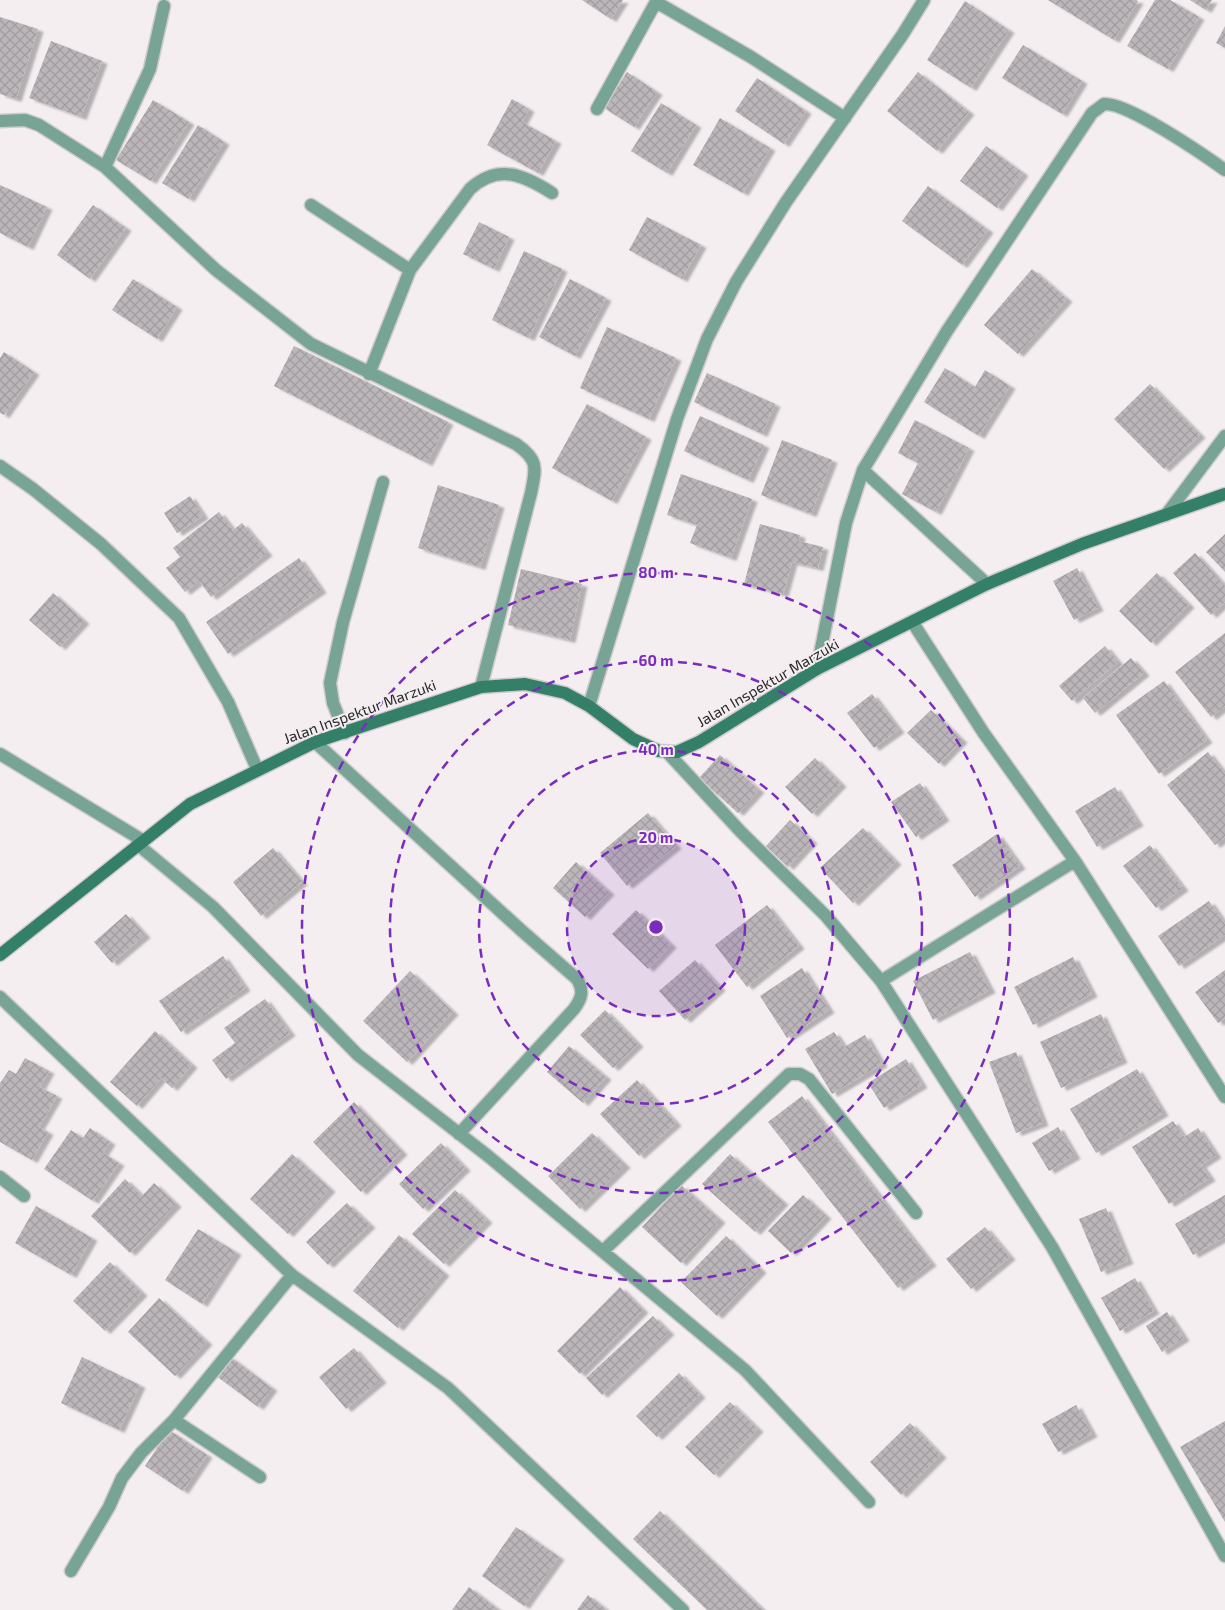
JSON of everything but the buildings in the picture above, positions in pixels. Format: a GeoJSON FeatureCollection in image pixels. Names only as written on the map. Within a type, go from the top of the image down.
{"type":"FeatureCollection","features":[{"type":"Feature","properties":{"kind":"street"},"geometry":{"type":"LineString","coordinates":[[589,706],[676,419],[707,340],[736,282],[786,202],[924,0]]}},
{"type":"Feature","properties":{"kind":"street"},"geometry":{"type":"LineString","coordinates":[[597,109],[657,1],[751,56],[845,118]]}},
{"type":"Feature","properties":{"kind":"street"},"geometry":{"type":"LineString","coordinates":[[105,167],[150,69],[164,6]]}},
{"type":"Feature","properties":{"kind":"street"},"geometry":{"type":"LineString","coordinates":[[817,669],[846,523],[863,470],[947,331],[1098,107],[1104,104],[1118,105],[1191,146],[1225,170]]}},
{"type":"Feature","properties":{"kind":"street"},"geometry":{"type":"LineString","coordinates":[[0,121],[25,120],[39,126],[105,167],[216,270],[312,344],[369,374],[516,444],[534,461],[535,472],[531,493],[481,687]]}},
{"type":"Feature","properties":{"kind":"street"},"geometry":{"type":"LineString","coordinates":[[369,374],[410,270],[459,203],[481,179],[502,173],[538,184],[552,193]]}},
{"type":"Feature","properties":{"kind":"street"},"geometry":{"type":"LineString","coordinates":[[311,204],[410,270]]}},
{"type":"Feature","properties":{"kind":"street"},"geometry":{"type":"LineString","coordinates":[[1166,515],[1225,436]]}},
{"type":"Feature","properties":{"kind":"street"},"geometry":{"type":"LineString","coordinates":[[0,466],[33,489],[100,544],[179,618],[228,702],[257,769]]}},
{"type":"Feature","properties":{"kind":"street"},"geometry":{"type":"LineString","coordinates":[[863,470],[987,584]]}},
{"type":"Feature","properties":{"kind":"street"},"geometry":{"type":"LineString","coordinates":[[345,732],[333,703],[330,683],[343,622],[384,482]]}},
{"type":"Feature","properties":{"kind":"street","name":"Jalan Inspektur Marzuki"},"geometry":{"type":"LineString","coordinates":[[0,955],[190,804],[257,769],[315,742],[481,687],[525,684],[546,687],[565,693],[589,706],[633,739],[659,751],[684,750],[817,669],[913,623],[987,584],[1082,544],[1225,494]]}},
{"type":"Feature","properties":{"kind":"street"},"geometry":{"type":"LineString","coordinates":[[913,623],[983,732],[1075,861],[1225,1097]]}},
{"type":"Feature","properties":{"kind":"street"},"geometry":{"type":"LineString","coordinates":[[315,742],[522,932],[577,979],[582,988],[582,998],[574,1010],[459,1134]]}},
{"type":"Feature","properties":{"kind":"street"},"geometry":{"type":"LineString","coordinates":[[667,752],[741,832],[826,916],[881,981],[1052,1247],[1225,1556]]}},
{"type":"Feature","properties":{"kind":"street"},"geometry":{"type":"LineString","coordinates":[[0,754],[140,842],[213,907],[358,1055],[603,1251],[745,1370],[868,1502]]}},
{"type":"Feature","properties":{"kind":"street"},"geometry":{"type":"LineString","coordinates":[[881,981],[1075,861]]}},
{"type":"Feature","properties":{"kind":"street"},"geometry":{"type":"LineString","coordinates":[[0,997],[292,1275],[448,1388],[683,1610]]}},
{"type":"Feature","properties":{"kind":"street"},"geometry":{"type":"LineString","coordinates":[[603,1251],[790,1074],[800,1074],[808,1079],[916,1214]]}},
{"type":"Feature","properties":{"kind":"street"},"geometry":{"type":"LineString","coordinates":[[0,1177],[24,1196]]}},
{"type":"Feature","properties":{"kind":"street"},"geometry":{"type":"LineString","coordinates":[[70,1571],[109,1507],[122,1478],[141,1453],[174,1420],[292,1275]]}},
{"type":"Feature","properties":{"kind":"street"},"geometry":{"type":"LineString","coordinates":[[174,1420],[260,1477]]}}]}
